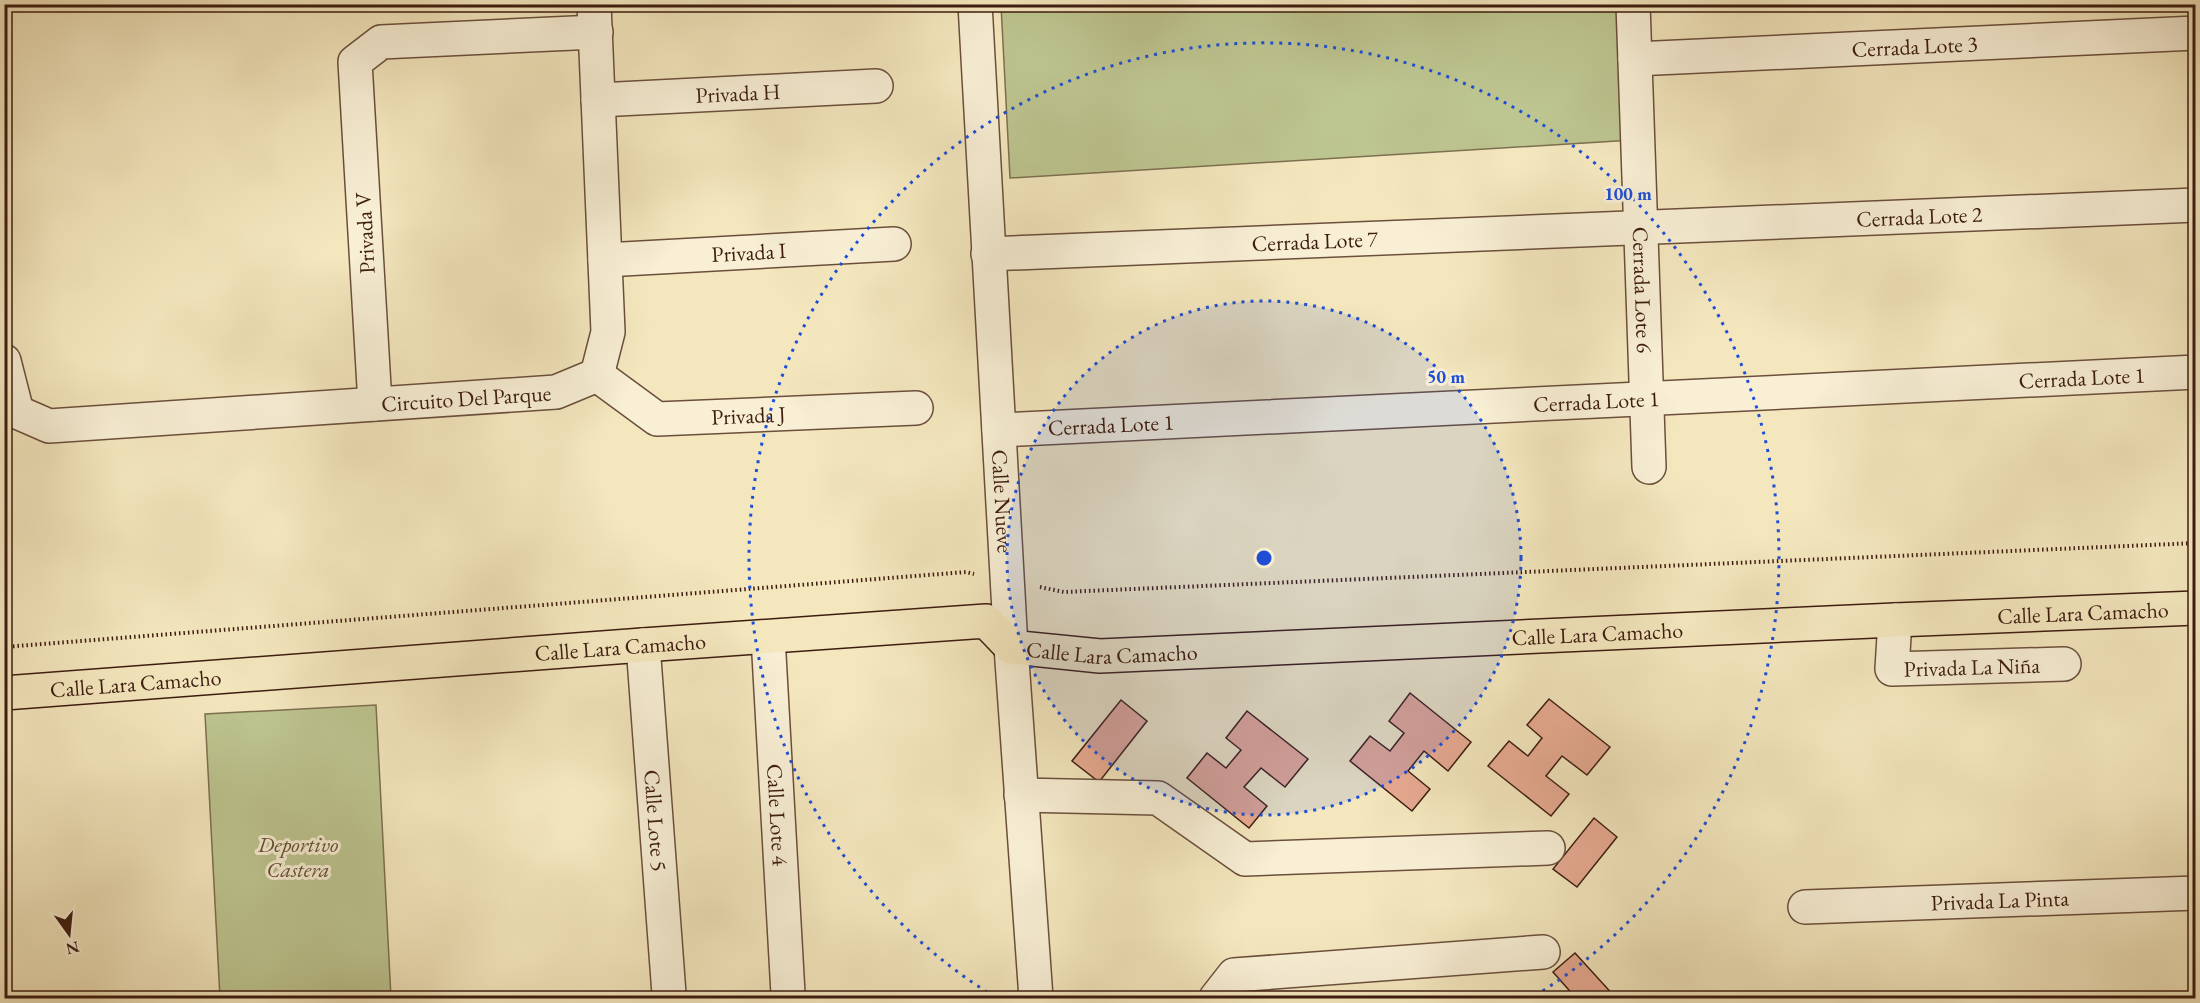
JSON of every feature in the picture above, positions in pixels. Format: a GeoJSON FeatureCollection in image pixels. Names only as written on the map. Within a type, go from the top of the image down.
{"type":"FeatureCollection","features":[{"type":"Feature","properties":{"kind":"main road","name":"Calle Lara Camacho"},"geometry":{"type":"LineString","coordinates":[[4,693],[986,621],[1011,647],[1100,656],[2196,608]]}},
{"type":"Feature","properties":{"kind":"street","name":"Calle Nueve"},"geometry":{"type":"LineString","coordinates":[[975,4],[1007,581],[1035,999]]}},
{"type":"Feature","properties":{"kind":"street","name":"Cerrada Lote 6"},"geometry":{"type":"LineString","coordinates":[[1634,4],[1649,467]]}},
{"type":"Feature","properties":{"kind":"street","name":"Privada V"},"geometry":{"type":"LineString","coordinates":[[375,404],[355,62],[381,42],[595,18]]}},
{"type":"Feature","properties":{"kind":"street"},"geometry":{"type":"LineString","coordinates":[[595,18],[608,332],[597,375]]}},
{"type":"Feature","properties":{"kind":"street","name":"Cerrada Lote 3"},"geometry":{"type":"LineString","coordinates":[[1635,58],[2196,33]]}},
{"type":"Feature","properties":{"kind":"street","name":"Privada H"},"geometry":{"type":"LineString","coordinates":[[598,100],[876,86]]}},
{"type":"Feature","properties":{"kind":"street","name":"Cerrada Lote 2"},"geometry":{"type":"LineString","coordinates":[[1642,227],[2196,205]]}},
{"type":"Feature","properties":{"kind":"street","name":"Cerrada Lote 7"},"geometry":{"type":"LineString","coordinates":[[988,254],[1642,227]]}},
{"type":"Feature","properties":{"kind":"street","name":"Privada I"},"geometry":{"type":"LineString","coordinates":[[604,260],[894,244]]}},
{"type":"Feature","properties":{"kind":"street","name":"Circuito Del Parque"},"geometry":{"type":"LineString","coordinates":[[4,361],[11,416],[50,426],[556,392],[597,375]]}},
{"type":"Feature","properties":{"kind":"street","name":"Cerrada Lote 1"},"geometry":{"type":"LineString","coordinates":[[999,430],[2196,372]]}},
{"type":"Feature","properties":{"kind":"street","name":"Privada J"},"geometry":{"type":"LineString","coordinates":[[597,375],[657,419],[916,408]]}},
{"type":"Feature","properties":{"kind":"street","name":"Privada La Niña"},"geometry":{"type":"LineString","coordinates":[[1895,620],[1892,669],[2064,664]]}},
{"type":"Feature","properties":{"kind":"street","name":"Calle Lote 4"},"geometry":{"type":"LineString","coordinates":[[768,637],[788,993]]}},
{"type":"Feature","properties":{"kind":"street","name":"Calle Lote 5"},"geometry":{"type":"LineString","coordinates":[[643,645],[669,994]]}},
{"type":"Feature","properties":{"kind":"street"},"geometry":{"type":"LineString","coordinates":[[1021,795],[1158,798],[1245,859],[1548,849]]}},
{"type":"Feature","properties":{"kind":"street","name":"Privada La Pinta"},"geometry":{"type":"LineString","coordinates":[[1805,907],[2196,892]]}},
{"type":"Feature","properties":{"kind":"street"},"geometry":{"type":"LineString","coordinates":[[1216,999],[1234,975],[1544,952]]}},
{"type":"Feature","properties":{"kind":"path"},"geometry":{"type":"LineString","coordinates":[[4,647],[966,572],[1064,592],[2196,543]]}},
{"type":"Feature","properties":{"kind":"green space"},"geometry":{"type":"Polygon","coordinates":[[[1001,5],[1648,5],[1649,139],[1010,178],[1001,5]]]}},
{"type":"Feature","properties":{"kind":"green space","name":"Deportivo Castera"},"geometry":{"type":"Polygon","coordinates":[[[376,705],[391,998],[220,998],[205,714],[376,705]]]}},
{"type":"Feature","properties":{"kind":"building"},"geometry":{"type":"Polygon","coordinates":[[[1410,693],[1471,742],[1448,771],[1424,751],[1408,771],[1430,789],[1412,811],[1350,761],[1370,736],[1390,751],[1404,733],[1389,721],[1410,693]]]}},
{"type":"Feature","properties":{"kind":"building"},"geometry":{"type":"Polygon","coordinates":[[[1549,699],[1610,747],[1587,775],[1562,756],[1546,776],[1569,794],[1551,816],[1488,766],[1509,741],[1528,756],[1542,738],[1527,725],[1549,699]]]}},
{"type":"Feature","properties":{"kind":"building"},"geometry":{"type":"Polygon","coordinates":[[[1121,700],[1147,721],[1099,782],[1072,761],[1121,700]]]}},
{"type":"Feature","properties":{"kind":"building"},"geometry":{"type":"Polygon","coordinates":[[[1247,711],[1308,759],[1285,787],[1261,768],[1244,787],[1267,806],[1249,828],[1187,778],[1207,753],[1226,768],[1241,750],[1226,738],[1247,711]]]}},
{"type":"Feature","properties":{"kind":"building"},"geometry":{"type":"Polygon","coordinates":[[[1594,818],[1617,837],[1577,887],[1553,869],[1594,818]]]}},
{"type":"Feature","properties":{"kind":"building"},"geometry":{"type":"Polygon","coordinates":[[[1575,953],[1616,998],[1576,998],[1553,972],[1575,953]]]}}]}
